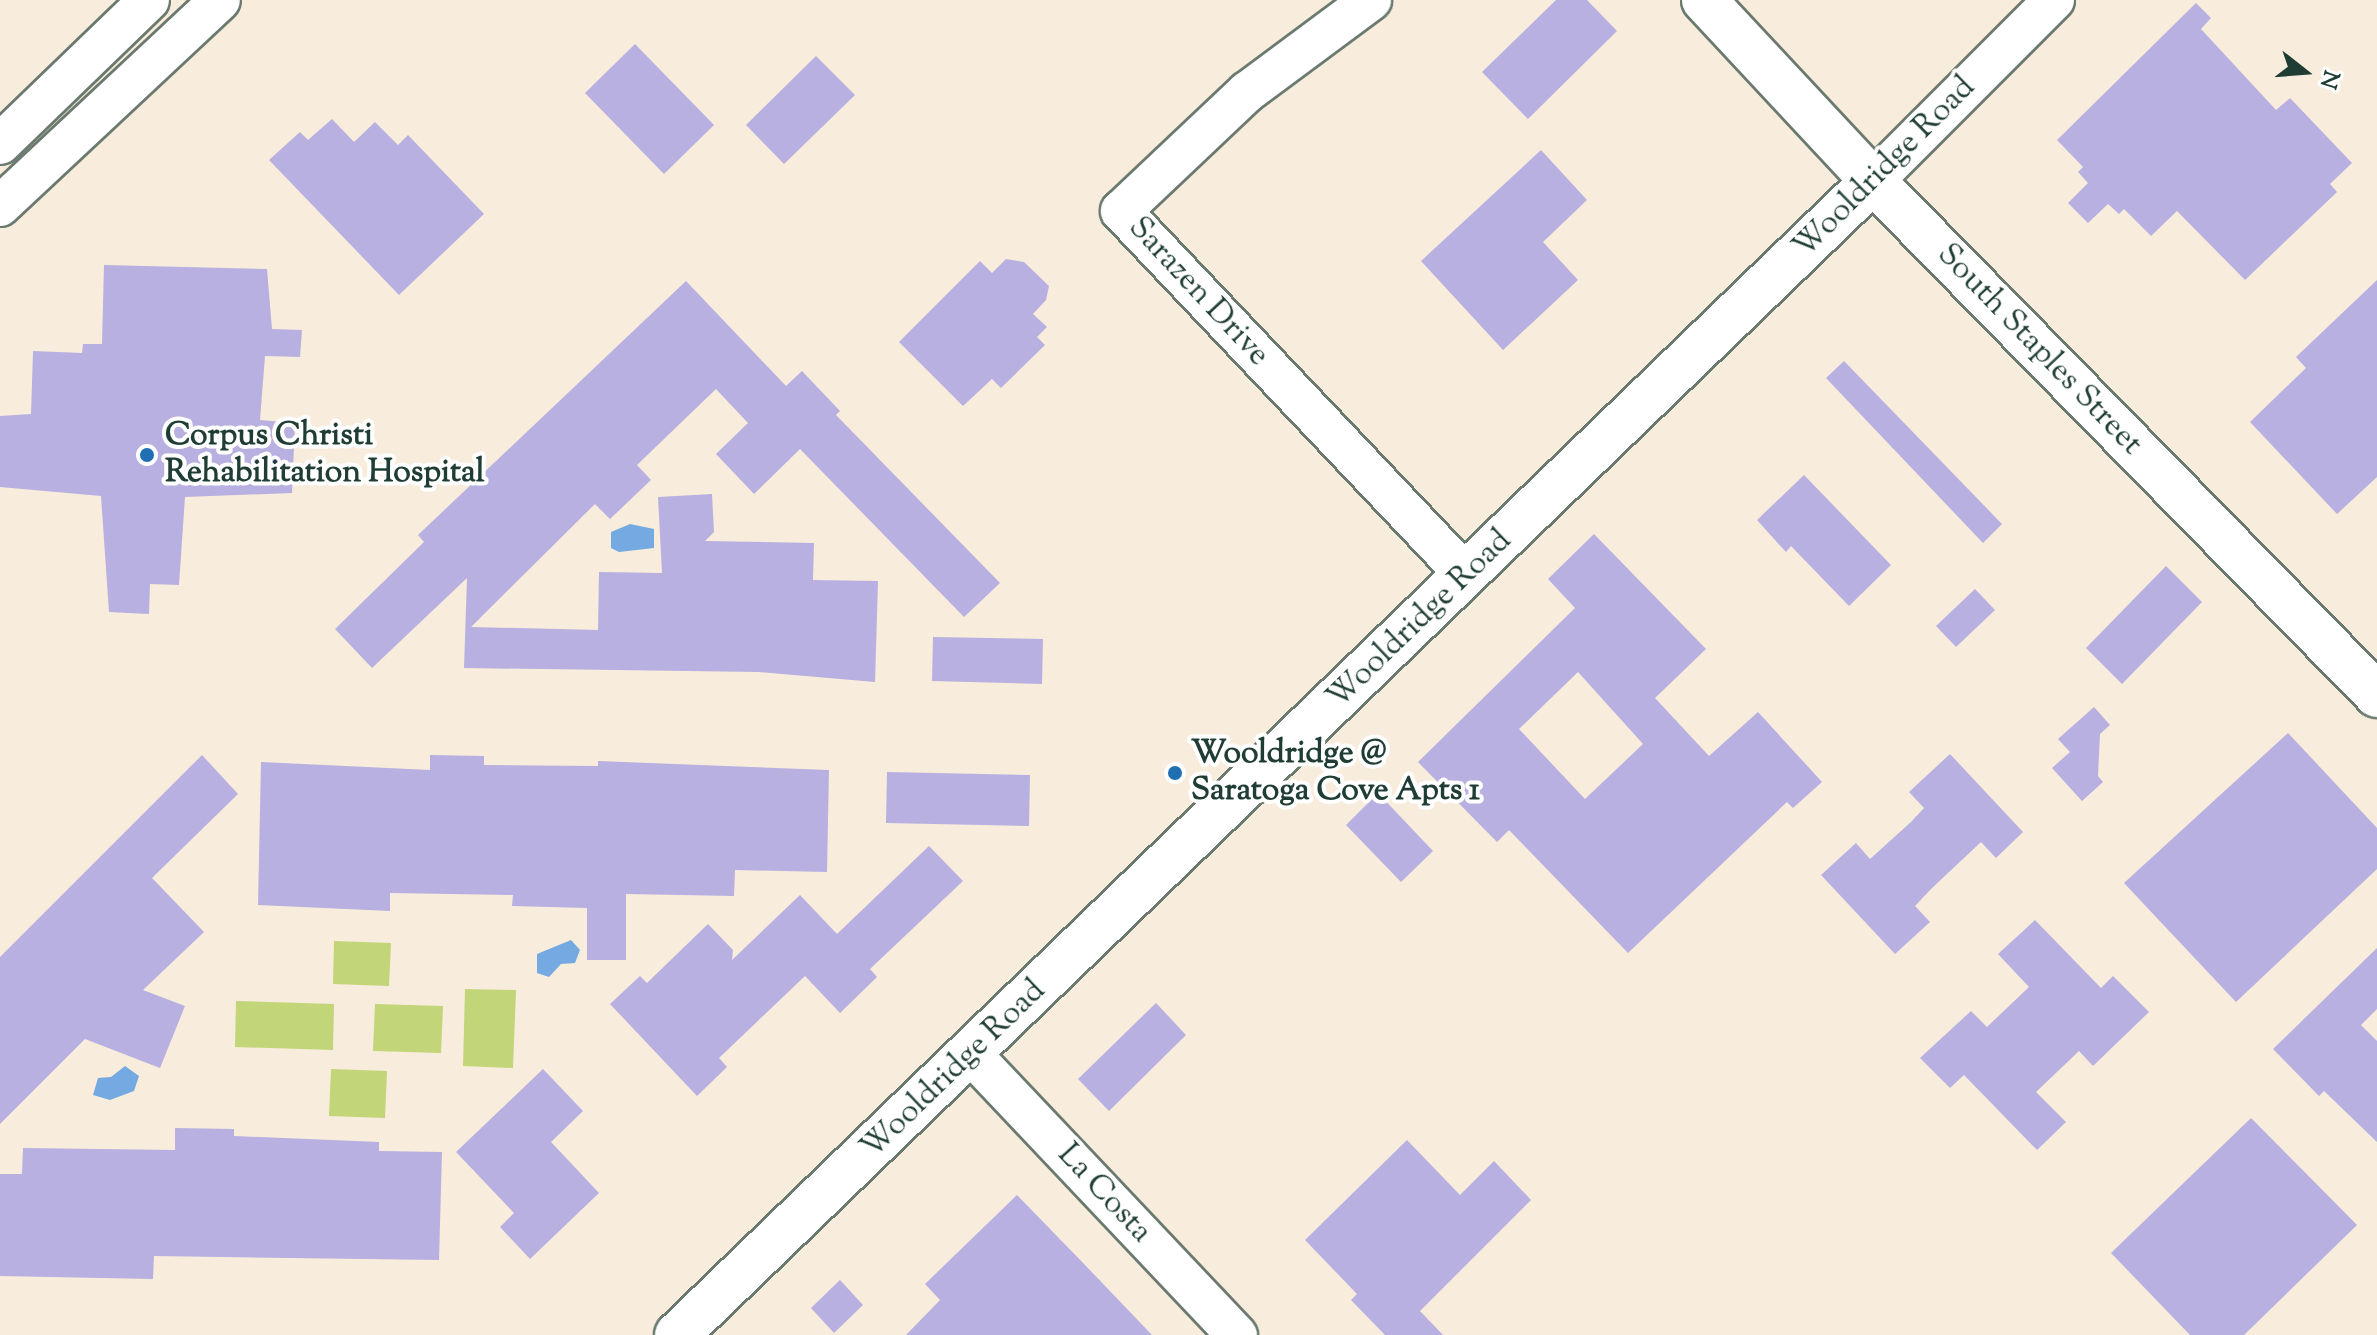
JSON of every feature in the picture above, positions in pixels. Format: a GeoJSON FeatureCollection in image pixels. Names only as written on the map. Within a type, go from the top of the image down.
{"type":"FeatureCollection","features":[{"type":"Feature","properties":{"kind":"main road","name":"South Staples Street"},"geometry":{"type":"LineString","coordinates":[[1704,0],[1873,181],[2377,695]]}},
{"type":"Feature","properties":{"kind":"main road","name":"Wooldridge Road"},"geometry":{"type":"LineString","coordinates":[[677,1335],[1873,181]]}},
{"type":"Feature","properties":{"kind":"street"},"geometry":{"type":"LineString","coordinates":[[0,144],[149,0]]}},
{"type":"Feature","properties":{"kind":"street"},"geometry":{"type":"LineString","coordinates":[[0,206],[146,65],[220,0]]}},
{"type":"Feature","properties":{"kind":"street","name":"Sarazen Drive"},"geometry":{"type":"LineString","coordinates":[[1371,0],[1247,92],[1121,211],[1466,575]]}},
{"type":"Feature","properties":{"kind":"street","name":"Wooldridge Road"},"geometry":{"type":"LineString","coordinates":[[1873,181],[2054,0]]}},
{"type":"Feature","properties":{"kind":"street"},"geometry":{"type":"LineString","coordinates":[[115,33],[146,65]]}},
{"type":"Feature","properties":{"kind":"street","name":"La Costa"},"geometry":{"type":"LineString","coordinates":[[971,1054],[1237,1335]]}},
{"type":"Feature","properties":{"kind":"green space"},"geometry":{"type":"Polygon","coordinates":[[[334,941],[391,943],[389,986],[333,984],[334,941]]]}},
{"type":"Feature","properties":{"kind":"green space"},"geometry":{"type":"Polygon","coordinates":[[[465,989],[516,990],[513,1068],[463,1066],[465,989]]]}},
{"type":"Feature","properties":{"kind":"green space"},"geometry":{"type":"Polygon","coordinates":[[[236,1001],[334,1004],[333,1050],[235,1047],[236,1001]]]}},
{"type":"Feature","properties":{"kind":"green space"},"geometry":{"type":"Polygon","coordinates":[[[375,1004],[443,1006],[441,1053],[373,1051],[375,1004]]]}},
{"type":"Feature","properties":{"kind":"green space"},"geometry":{"type":"Polygon","coordinates":[[[331,1069],[387,1071],[385,1118],[329,1116],[331,1069]]]}},
{"type":"Feature","properties":{"kind":"water"},"geometry":{"type":"Polygon","coordinates":[[[630,524],[654,529],[654,548],[619,552],[611,548],[611,532],[630,524]]]}},
{"type":"Feature","properties":{"kind":"water"},"geometry":{"type":"Polygon","coordinates":[[[571,940],[580,950],[575,963],[561,964],[549,977],[537,973],[537,954],[571,940]]]}},
{"type":"Feature","properties":{"kind":"water"},"geometry":{"type":"Polygon","coordinates":[[[125,1066],[139,1076],[134,1091],[110,1100],[93,1095],[98,1078],[111,1077],[125,1066]]]}},
{"type":"Feature","properties":{"kind":"building"},"geometry":{"type":"Polygon","coordinates":[[[1556,0],[1587,0],[1617,31],[1528,119],[1482,72],[1556,0]]]}},
{"type":"Feature","properties":{"kind":"building"},"geometry":{"type":"Polygon","coordinates":[[[2196,3],[2211,18],[2201,29],[2276,110],[2290,98],[2352,163],[2330,184],[2337,192],[2245,280],[2177,211],[2151,236],[2124,209],[2119,214],[2108,204],[2088,223],[2068,203],[2088,183],[2078,172],[2083,167],[2057,140],[2196,3]]]}},
{"type":"Feature","properties":{"kind":"building"},"geometry":{"type":"Polygon","coordinates":[[[635,44],[714,125],[664,174],[585,93],[635,44]]]}},
{"type":"Feature","properties":{"kind":"building"},"geometry":{"type":"Polygon","coordinates":[[[816,56],[855,95],[784,164],[746,125],[816,56]]]}},
{"type":"Feature","properties":{"kind":"building"},"geometry":{"type":"Polygon","coordinates":[[[332,119],[354,142],[375,122],[398,145],[408,135],[484,214],[399,295],[269,160],[300,132],[308,140],[332,119]]]}},
{"type":"Feature","properties":{"kind":"building"},"geometry":{"type":"Polygon","coordinates":[[[1541,150],[1587,200],[1543,242],[1578,280],[1503,350],[1421,261],[1541,150]]]}},
{"type":"Feature","properties":{"kind":"building"},"geometry":{"type":"Polygon","coordinates":[[[1006,259],[1024,262],[1049,286],[1046,300],[1033,314],[1047,327],[1037,337],[1045,345],[1001,388],[992,379],[963,406],[899,342],[980,261],[992,273],[1006,259]]]}},
{"type":"Feature","properties":{"kind":"building","name":"Corpus Christi Rehabilitation Hospital"},"geometry":{"type":"Polygon","coordinates":[[[104,265],[267,269],[272,329],[302,330],[300,357],[265,356],[260,420],[295,423],[292,493],[185,497],[179,585],[150,584],[149,614],[109,612],[101,496],[0,487],[0,416],[31,414],[33,351],[82,353],[83,344],[102,344],[104,265]]]}},
{"type":"Feature","properties":{"kind":"building"},"geometry":{"type":"Polygon","coordinates":[[[2377,280],[2377,477],[2337,514],[2250,422],[2306,368],[2296,357],[2377,280]]]}},
{"type":"Feature","properties":{"kind":"building"},"geometry":{"type":"Polygon","coordinates":[[[686,281],[786,386],[802,371],[840,411],[836,415],[1000,583],[964,617],[800,449],[754,494],[716,454],[748,423],[716,389],[637,465],[651,480],[610,519],[595,504],[471,627],[598,630],[599,572],[662,573],[658,497],[712,494],[714,532],[705,541],[814,543],[813,580],[878,581],[875,682],[758,672],[464,668],[467,578],[372,668],[335,629],[424,542],[418,535],[686,281]]]}},
{"type":"Feature","properties":{"kind":"building"},"geometry":{"type":"Polygon","coordinates":[[[1844,361],[2002,524],[1983,543],[1826,378],[1844,361]]]}},
{"type":"Feature","properties":{"kind":"building"},"geometry":{"type":"Polygon","coordinates":[[[1804,475],[1891,565],[1849,606],[1791,546],[1786,552],[1757,520],[1804,475]]]}},
{"type":"Feature","properties":{"kind":"building"},"geometry":{"type":"Polygon","coordinates":[[[1594,534],[1706,649],[1655,698],[1709,756],[1758,712],[1822,782],[1793,808],[1787,802],[1628,953],[1509,830],[1497,842],[1418,762],[1575,608],[1548,579],[1594,534]],[[1578,672],[1519,729],[1585,799],[1643,744],[1578,672]]]}},
{"type":"Feature","properties":{"kind":"building"},"geometry":{"type":"Polygon","coordinates":[[[2166,566],[2202,602],[2122,684],[2086,648],[2166,566]]]}},
{"type":"Feature","properties":{"kind":"building"},"geometry":{"type":"Polygon","coordinates":[[[1975,589],[1995,610],[1956,647],[1936,626],[1975,589]]]}},
{"type":"Feature","properties":{"kind":"building"},"geometry":{"type":"Polygon","coordinates":[[[933,637],[1043,639],[1042,684],[932,681],[933,637]]]}},
{"type":"Feature","properties":{"kind":"building"},"geometry":{"type":"Polygon","coordinates":[[[2094,707],[2110,725],[2100,734],[2098,776],[2103,782],[2082,801],[2052,768],[2070,752],[2058,739],[2094,707]]]}},
{"type":"Feature","properties":{"kind":"building"},"geometry":{"type":"Polygon","coordinates":[[[2288,733],[2377,828],[2377,869],[2236,1002],[2124,883],[2288,733]]]}},
{"type":"Feature","properties":{"kind":"building"},"geometry":{"type":"Polygon","coordinates":[[[1950,754],[2023,832],[1996,858],[1981,842],[1931,889],[1915,906],[1930,922],[1895,954],[1821,875],[1856,843],[1870,859],[1911,822],[1924,808],[1909,792],[1950,754]]]}},
{"type":"Feature","properties":{"kind":"building"},"geometry":{"type":"Polygon","coordinates":[[[202,755],[238,794],[152,878],[204,932],[143,990],[185,1006],[160,1068],[85,1039],[0,1124],[0,957],[202,755]]]}},
{"type":"Feature","properties":{"kind":"building"},"geometry":{"type":"Polygon","coordinates":[[[430,755],[484,756],[484,765],[598,766],[598,761],[829,770],[827,872],[735,870],[734,896],[626,894],[626,960],[587,960],[587,908],[512,906],[513,895],[390,893],[390,911],[258,905],[261,762],[430,770],[430,755]]]}},
{"type":"Feature","properties":{"kind":"building"},"geometry":{"type":"Polygon","coordinates":[[[887,772],[1030,775],[1029,826],[886,823],[887,772]]]}},
{"type":"Feature","properties":{"kind":"building"},"geometry":{"type":"Polygon","coordinates":[[[1378,793],[1433,851],[1401,882],[1346,825],[1378,793]]]}},
{"type":"Feature","properties":{"kind":"building"},"geometry":{"type":"Polygon","coordinates":[[[929,846],[963,881],[870,969],[877,977],[840,1013],[805,976],[719,1058],[727,1067],[697,1096],[610,1004],[640,976],[647,983],[708,924],[733,950],[732,960],[800,895],[837,934],[929,846]]]}},
{"type":"Feature","properties":{"kind":"building"},"geometry":{"type":"Polygon","coordinates":[[[2035,920],[2101,988],[2113,976],[2149,1012],[2093,1066],[2079,1051],[2036,1092],[2066,1122],[2037,1150],[1964,1075],[1950,1088],[1920,1058],[1971,1011],[1987,1027],[2029,987],[1998,954],[2035,920]]]}},
{"type":"Feature","properties":{"kind":"building"},"geometry":{"type":"Polygon","coordinates":[[[2377,948],[2377,1009],[2361,1025],[2377,1041],[2377,1142],[2324,1091],[2319,1096],[2273,1049],[2377,948]]]}},
{"type":"Feature","properties":{"kind":"building"},"geometry":{"type":"Polygon","coordinates":[[[1156,1003],[1186,1035],[1109,1111],[1078,1079],[1156,1003]]]}},
{"type":"Feature","properties":{"kind":"building"},"geometry":{"type":"Polygon","coordinates":[[[543,1069],[583,1111],[551,1142],[599,1193],[530,1259],[500,1227],[514,1213],[456,1152],[543,1069]]]}},
{"type":"Feature","properties":{"kind":"building"},"geometry":{"type":"Polygon","coordinates":[[[2251,1118],[2357,1225],[2244,1335],[2190,1335],[2111,1253],[2251,1118]]]}},
{"type":"Feature","properties":{"kind":"building"},"geometry":{"type":"Polygon","coordinates":[[[175,1128],[234,1129],[234,1136],[379,1142],[379,1151],[442,1152],[439,1260],[154,1256],[153,1279],[0,1276],[0,1174],[22,1174],[23,1148],[175,1150],[175,1128]]]}},
{"type":"Feature","properties":{"kind":"building"},"geometry":{"type":"Polygon","coordinates":[[[1407,1140],[1460,1195],[1494,1161],[1531,1200],[1420,1311],[1443,1335],[1385,1335],[1351,1300],[1357,1294],[1305,1240],[1407,1140]]]}},
{"type":"Feature","properties":{"kind":"building"},"geometry":{"type":"Polygon","coordinates":[[[1017,1195],[1152,1335],[906,1335],[940,1300],[925,1284],[1017,1195]]]}},
{"type":"Feature","properties":{"kind":"building"},"geometry":{"type":"Polygon","coordinates":[[[840,1280],[863,1305],[834,1333],[811,1308],[840,1280]]]}},
{"type":"Feature","properties":{"kind":"place","name":"Corpus Christi Rehabilitation Hospital"},"geometry":{"type":"Point","coordinates":[147,455]}},
{"type":"Feature","properties":{"kind":"place","name":"Wooldridge @ Saratoga Cove Apts 1"},"geometry":{"type":"Point","coordinates":[1175,773]}}]}
